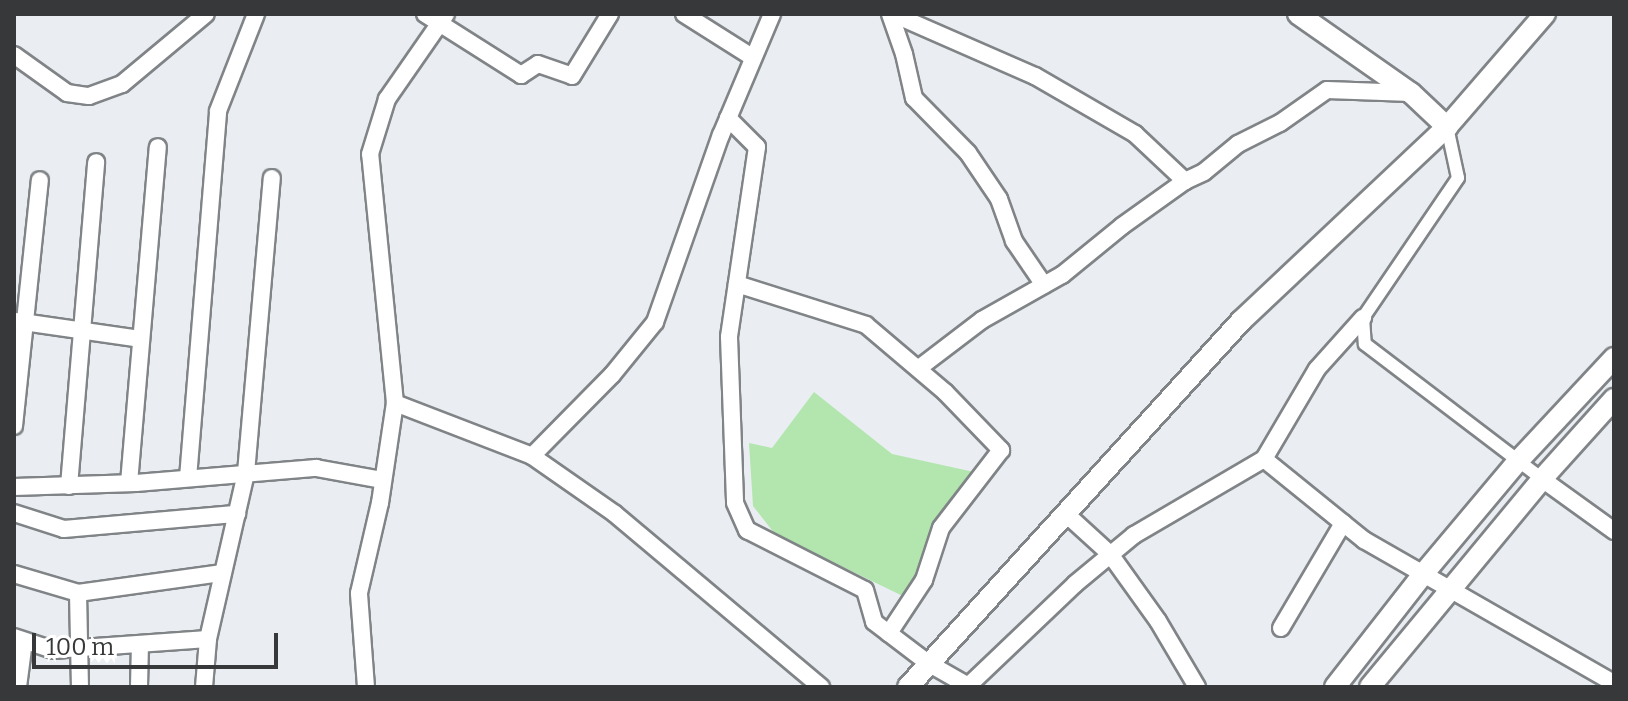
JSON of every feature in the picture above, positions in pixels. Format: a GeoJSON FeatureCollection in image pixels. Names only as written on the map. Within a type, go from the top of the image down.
{"type":"FeatureCollection","features":[{"type":"Feature","properties":{"kind":"street"},"geometry":{"type":"LineString","coordinates":[[14,55],[67,93],[89,96],[122,84],[206,14]]}},
{"type":"Feature","properties":{"kind":"street"},"geometry":{"type":"LineString","coordinates":[[188,478],[218,111],[256,14]]}},
{"type":"Feature","properties":{"kind":"street"},"geometry":{"type":"LineString","coordinates":[[425,14],[443,19],[521,75],[538,64],[572,76],[610,14]]}},
{"type":"Feature","properties":{"kind":"street"},"geometry":{"type":"LineString","coordinates":[[684,14],[752,57]]}},
{"type":"Feature","properties":{"kind":"street"},"geometry":{"type":"LineString","coordinates":[[532,456],[612,375],[655,322],[728,118],[772,14]]}},
{"type":"Feature","properties":{"kind":"street"},"geometry":{"type":"LineString","coordinates":[[891,14],[1035,76],[1135,134],[1185,181]]}},
{"type":"Feature","properties":{"kind":"street"},"geometry":{"type":"LineString","coordinates":[[891,14],[914,98],[968,153],[999,199],[1014,241],[1044,285]]}},
{"type":"Feature","properties":{"kind":"street"},"geometry":{"type":"LineString","coordinates":[[728,118],[757,147],[729,337],[735,503],[747,530],[865,590],[874,622],[928,663],[969,687],[1110,554],[1189,499],[1264,459],[1317,369],[1363,318],[1458,178],[1447,127],[1411,93],[1298,14]]}},
{"type":"Feature","properties":{"kind":"street"},"geometry":{"type":"LineString","coordinates":[[908,687],[1241,321],[1447,127],[1545,14]]}},
{"type":"Feature","properties":{"kind":"street"},"geometry":{"type":"LineString","coordinates":[[366,687],[359,593],[383,480],[395,403],[370,154],[387,99],[443,19]]}},
{"type":"Feature","properties":{"kind":"street"},"geometry":{"type":"LineString","coordinates":[[919,368],[982,320],[1044,285],[1185,181],[1204,172],[1238,144],[1280,123],[1327,90],[1411,93]]}},
{"type":"Feature","properties":{"kind":"street"},"geometry":{"type":"LineString","coordinates":[[129,483],[158,147]]}},
{"type":"Feature","properties":{"kind":"street"},"geometry":{"type":"LineString","coordinates":[[69,486],[96,162]]}},
{"type":"Feature","properties":{"kind":"street"},"geometry":{"type":"LineString","coordinates":[[204,687],[208,639],[246,473],[272,178]]}},
{"type":"Feature","properties":{"kind":"street"},"geometry":{"type":"LineString","coordinates":[[14,426],[19,322],[40,180]]}},
{"type":"Feature","properties":{"kind":"street"},"geometry":{"type":"LineString","coordinates":[[737,284],[866,325],[919,368],[1001,450],[941,528],[924,580],[889,633]]}},
{"type":"Feature","properties":{"kind":"street"},"geometry":{"type":"LineString","coordinates":[[1363,318],[1365,344],[1614,531]]}},
{"type":"Feature","properties":{"kind":"street"},"geometry":{"type":"LineString","coordinates":[[19,322],[141,339]]}},
{"type":"Feature","properties":{"kind":"street"},"geometry":{"type":"LineString","coordinates":[[1335,687],[1424,573],[1518,461],[1614,358]]}},
{"type":"Feature","properties":{"kind":"street"},"geometry":{"type":"LineString","coordinates":[[1370,687],[1542,479],[1614,399]]}},
{"type":"Feature","properties":{"kind":"street"},"geometry":{"type":"LineString","coordinates":[[395,403],[532,456],[615,514],[821,687]]}},
{"type":"Feature","properties":{"kind":"street"},"geometry":{"type":"LineString","coordinates":[[1264,459],[1364,540],[1452,587],[1614,683]]}},
{"type":"Feature","properties":{"kind":"street"},"geometry":{"type":"LineString","coordinates":[[14,487],[129,483],[316,468],[383,480]]}},
{"type":"Feature","properties":{"kind":"street"},"geometry":{"type":"LineString","coordinates":[[14,513],[64,529],[237,514]]}},
{"type":"Feature","properties":{"kind":"street"},"geometry":{"type":"LineString","coordinates":[[1065,513],[1110,554],[1158,621],[1197,687]]}},
{"type":"Feature","properties":{"kind":"street"},"geometry":{"type":"LineString","coordinates":[[1281,628],[1343,523]]}},
{"type":"Feature","properties":{"kind":"street"},"geometry":{"type":"LineString","coordinates":[[14,574],[78,593],[223,573]]}},
{"type":"Feature","properties":{"kind":"street"},"geometry":{"type":"LineString","coordinates":[[78,593],[80,687]]}},
{"type":"Feature","properties":{"kind":"street"},"geometry":{"type":"LineString","coordinates":[[18,687],[19,639],[53,650],[208,639]]}},
{"type":"Feature","properties":{"kind":"street"},"geometry":{"type":"LineString","coordinates":[[139,687],[140,644]]}},
{"type":"Feature","properties":{"kind":"green space"},"geometry":{"type":"Polygon","coordinates":[[[814,392],[892,454],[974,472],[911,600],[775,534],[753,506],[749,443],[772,448],[814,392]]]}}]}
